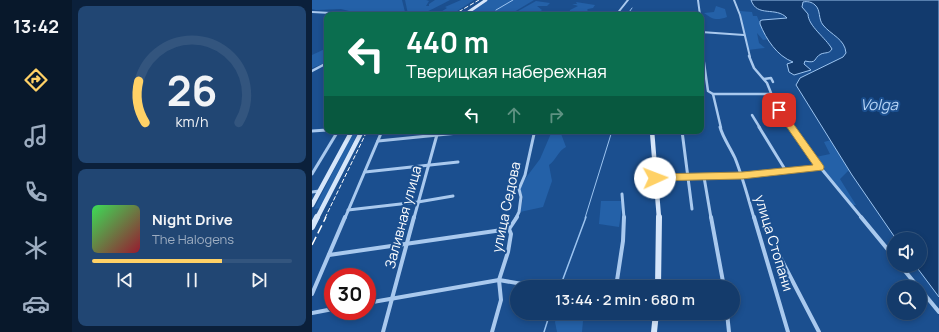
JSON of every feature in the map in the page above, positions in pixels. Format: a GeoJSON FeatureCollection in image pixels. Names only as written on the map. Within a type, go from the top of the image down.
{"type":"FeatureCollection","features":[{"type":"Feature","properties":{"kind":"main road"},"geometry":{"type":"LineString","coordinates":[[468,12],[486,0]]}},
{"type":"Feature","properties":{"kind":"main road"},"geometry":{"type":"LineString","coordinates":[[312,205],[350,134]]}},
{"type":"Feature","properties":{"kind":"main road"},"geometry":{"type":"LineString","coordinates":[[312,227],[360,134]]}},
{"type":"Feature","properties":{"kind":"main road"},"geometry":{"type":"LineString","coordinates":[[652,134],[659,217],[658,280]]}},
{"type":"Feature","properties":{"kind":"main road"},"geometry":{"type":"LineString","coordinates":[[654,332],[655,320]]}},
{"type":"Feature","properties":{"kind":"street"},"geometry":{"type":"LineString","coordinates":[[618,12],[628,0]]}},
{"type":"Feature","properties":{"kind":"street"},"geometry":{"type":"LineString","coordinates":[[698,0],[700,12]]}},
{"type":"Feature","properties":{"kind":"street"},"geometry":{"type":"LineString","coordinates":[[734,0],[747,49],[754,68],[767,83],[770,94],[786,121],[820,167],[887,248]]}},
{"type":"Feature","properties":{"kind":"street"},"geometry":{"type":"LineString","coordinates":[[312,12],[324,13]]}},
{"type":"Feature","properties":{"kind":"street"},"geometry":{"type":"LineString","coordinates":[[704,32],[744,35]]}},
{"type":"Feature","properties":{"kind":"street","name":"улица Стопани"},"geometry":{"type":"LineString","coordinates":[[704,61],[708,91],[713,94],[722,134],[729,144],[742,176],[788,332]]}},
{"type":"Feature","properties":{"kind":"street"},"geometry":{"type":"LineString","coordinates":[[312,71],[324,65]]}},
{"type":"Feature","properties":{"kind":"street"},"geometry":{"type":"LineString","coordinates":[[763,79],[771,78],[773,82],[767,83]]}},
{"type":"Feature","properties":{"kind":"street"},"geometry":{"type":"LineString","coordinates":[[713,94],[770,94]]}},
{"type":"Feature","properties":{"kind":"street"},"geometry":{"type":"LineString","coordinates":[[752,115],[786,171]]}},
{"type":"Feature","properties":{"kind":"street"},"geometry":{"type":"LineString","coordinates":[[312,131],[324,130]]}},
{"type":"Feature","properties":{"kind":"street"},"geometry":{"type":"LineString","coordinates":[[312,174],[336,134]]}},
{"type":"Feature","properties":{"kind":"street"},"geometry":{"type":"LineString","coordinates":[[312,294],[381,134]]}},
{"type":"Feature","properties":{"kind":"street"},"geometry":{"type":"LineString","coordinates":[[378,141],[430,134]]}},
{"type":"Feature","properties":{"kind":"street","name":"Заливная улица"},"geometry":{"type":"LineString","coordinates":[[383,332],[437,134]]}},
{"type":"Feature","properties":{"kind":"street","name":"улица Седова"},"geometry":{"type":"LineString","coordinates":[[492,332],[501,300],[499,280],[508,252],[511,234],[509,229],[516,220],[519,212],[521,197],[519,189],[525,175],[534,134]]}},
{"type":"Feature","properties":{"kind":"street"},"geometry":{"type":"LineString","coordinates":[[682,134],[692,209]]}},
{"type":"Feature","properties":{"kind":"street"},"geometry":{"type":"LineString","coordinates":[[365,172],[458,162]]}},
{"type":"Feature","properties":{"kind":"street"},"geometry":{"type":"LineString","coordinates":[[655,178],[742,176],[820,167]]}},
{"type":"Feature","properties":{"kind":"street"},"geometry":{"type":"LineString","coordinates":[[704,177],[723,280]]}},
{"type":"Feature","properties":{"kind":"street"},"geometry":{"type":"LineString","coordinates":[[312,192],[319,191]]}},
{"type":"Feature","properties":{"kind":"street"},"geometry":{"type":"LineString","coordinates":[[617,280],[623,248],[624,206],[622,194]]}},
{"type":"Feature","properties":{"kind":"street"},"geometry":{"type":"LineString","coordinates":[[348,210],[418,202],[452,196]]}},
{"type":"Feature","properties":{"kind":"street"},"geometry":{"type":"LineString","coordinates":[[329,255],[509,229]]}},
{"type":"Feature","properties":{"kind":"street"},"geometry":{"type":"LineString","coordinates":[[779,255],[819,332]]}},
{"type":"Feature","properties":{"kind":"street"},"geometry":{"type":"LineString","coordinates":[[906,272],[912,280]]}},
{"type":"Feature","properties":{"kind":"street"},"geometry":{"type":"LineString","coordinates":[[376,301],[499,280],[510,282]]}},
{"type":"Feature","properties":{"kind":"street"},"geometry":{"type":"LineString","coordinates":[[927,298],[939,312]]}},
{"type":"Feature","properties":{"kind":"street"},"geometry":{"type":"LineString","coordinates":[[312,313],[324,311]]}},
{"type":"Feature","properties":{"kind":"street"},"geometry":{"type":"LineString","coordinates":[[728,320],[729,332]]}},
{"type":"Feature","properties":{"kind":"shaded area"},"geometry":{"type":"Polygon","coordinates":[[[312,0],[402,0],[405,12],[360,12],[341,9],[312,9],[312,0]]]}},
{"type":"Feature","properties":{"kind":"shaded area"},"geometry":{"type":"Polygon","coordinates":[[[405,0],[426,0],[429,1],[426,6],[429,6],[429,4],[435,0],[450,0],[426,12],[408,12],[405,0]]]}},
{"type":"Feature","properties":{"kind":"shaded area"},"geometry":{"type":"Polygon","coordinates":[[[461,0],[474,0],[456,12],[441,12],[447,8],[445,7],[461,0]]]}},
{"type":"Feature","properties":{"kind":"shaded area"},"geometry":{"type":"Polygon","coordinates":[[[488,0],[534,0],[514,12],[470,12],[488,0]]]}},
{"type":"Feature","properties":{"kind":"shaded area"},"geometry":{"type":"Polygon","coordinates":[[[536,1],[550,3],[547,6],[537,6],[542,10],[540,12],[516,12],[536,1]]]}},
{"type":"Feature","properties":{"kind":"shaded area"},"geometry":{"type":"Polygon","coordinates":[[[576,2],[595,5],[593,8],[587,10],[589,12],[570,12],[570,10],[578,6],[572,4],[577,4],[576,2]]]}},
{"type":"Feature","properties":{"kind":"shaded area"},"geometry":{"type":"Polygon","coordinates":[[[716,6],[725,9],[727,17],[714,19],[704,13],[714,12],[716,6]]]}},
{"type":"Feature","properties":{"kind":"shaded area"},"geometry":{"type":"Polygon","coordinates":[[[740,11],[752,12],[753,16],[757,16],[763,31],[769,39],[763,40],[757,33],[759,43],[765,48],[748,50],[740,11]]]}},
{"type":"Feature","properties":{"kind":"shaded area"},"geometry":{"type":"Polygon","coordinates":[[[324,49],[324,63],[312,68],[312,55],[324,49]]]}},
{"type":"Feature","properties":{"kind":"shaded area"},"geometry":{"type":"Polygon","coordinates":[[[352,134],[357,134],[320,208],[314,209],[352,134]]]}},
{"type":"Feature","properties":{"kind":"shaded area"},"geometry":{"type":"Polygon","coordinates":[[[551,134],[561,134],[566,147],[549,165],[552,181],[543,207],[520,212],[523,198],[520,189],[525,179],[540,159],[551,134]]]}},
{"type":"Feature","properties":{"kind":"shaded area"},"geometry":{"type":"Polygon","coordinates":[[[831,140],[849,170],[840,179],[856,205],[852,205],[824,170],[816,157],[830,154],[824,142],[831,140]]]}},
{"type":"Feature","properties":{"kind":"shaded area"},"geometry":{"type":"Polygon","coordinates":[[[601,201],[621,201],[622,207],[619,227],[599,224],[601,201]]]}},
{"type":"Feature","properties":{"kind":"shaded area"},"geometry":{"type":"Polygon","coordinates":[[[556,320],[582,320],[582,332],[557,332],[556,320]]]}},
{"type":"Feature","properties":{"kind":"water","name":"Volga"},"geometry":{"type":"Polygon","coordinates":[[[751,0],[939,0],[939,297],[920,272],[927,272],[927,232],[891,232],[852,175],[796,85],[800,78],[843,57],[846,53],[843,44],[823,25],[820,20],[817,7],[812,3],[803,2],[802,7],[808,14],[811,23],[832,49],[829,52],[821,54],[812,62],[805,61],[804,64],[811,70],[794,75],[789,72],[787,64],[793,62],[782,56],[777,51],[765,35],[760,24],[760,21],[762,20],[787,18],[778,13],[758,9],[751,0]]]}},
{"type":"Feature","properties":{"kind":"waterway"},"geometry":{"type":"LineString","coordinates":[[496,10],[513,0]]}},
{"type":"Feature","properties":{"kind":"waterway"},"geometry":{"type":"LineString","coordinates":[[629,12],[632,8]]}},
{"type":"Feature","properties":{"kind":"waterway"},"geometry":{"type":"LineString","coordinates":[[585,218],[611,134]]}},
{"type":"Feature","properties":{"kind":"waterway"},"geometry":{"type":"LineString","coordinates":[[563,280],[586,217]]}},
{"type":"Feature","properties":{"kind":"waterway"},"geometry":{"type":"LineString","coordinates":[[544,332],[548,320]]}},
{"type":"Feature","properties":{"kind":"railway"},"geometry":{"type":"LineString","coordinates":[[458,12],[479,0]]}},
{"type":"Feature","properties":{"kind":"railway"},"geometry":{"type":"LineString","coordinates":[[325,218],[366,134]]}},
{"type":"Feature","properties":{"kind":"railway"},"geometry":{"type":"LineString","coordinates":[[312,245],[326,217]]}},
{"type":"Feature","properties":{"kind":"route"},"geometry":{"type":"LineString","coordinates":[[655,178],[742,176],[820,167],[779,110]]}}]}
